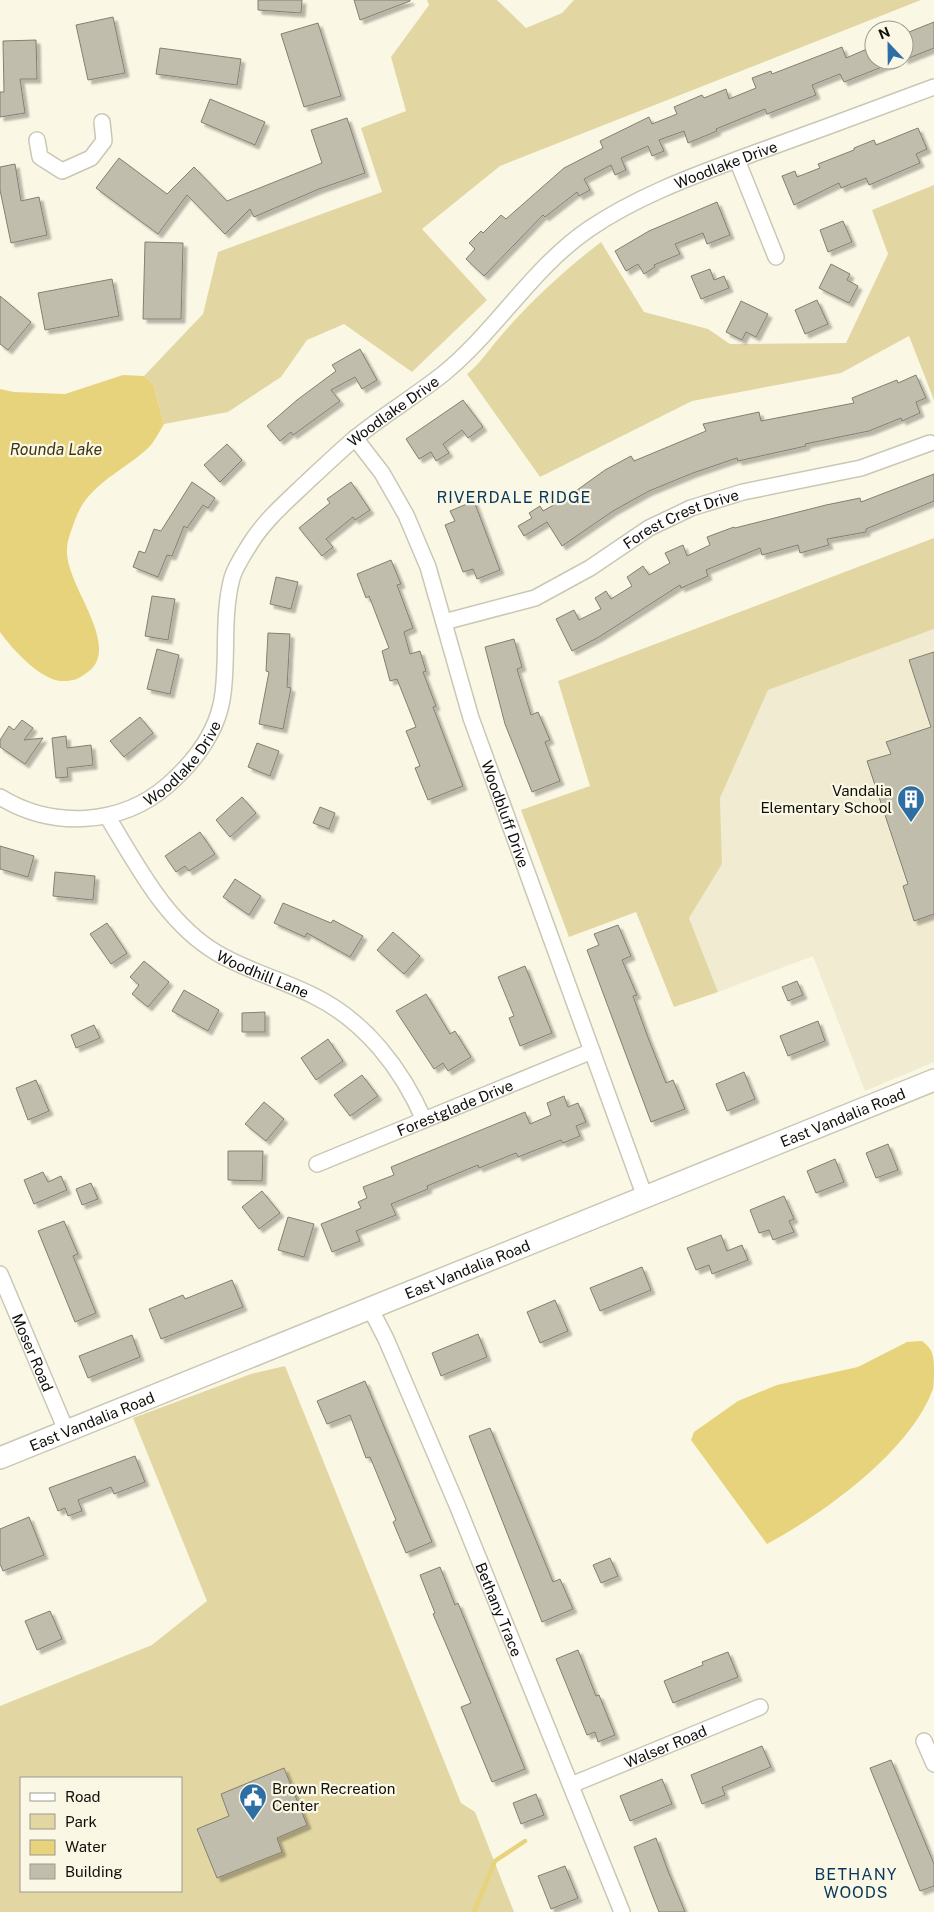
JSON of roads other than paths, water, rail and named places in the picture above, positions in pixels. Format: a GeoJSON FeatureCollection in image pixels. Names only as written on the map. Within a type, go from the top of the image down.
{"type":"FeatureCollection","features":[{"type":"Feature","properties":{"kind":"street","name":"Woodlake Drive"},"geometry":{"type":"LineString","coordinates":[[0,797],[11,804],[49,818],[83,820],[107,816],[134,808],[165,788],[196,759],[212,730],[223,696],[224,630],[232,575],[253,540],[288,500],[355,438],[445,372],[541,271],[586,231],[623,207],[683,180],[934,87]]}},
{"type":"Feature","properties":{"kind":"street"},"geometry":{"type":"LineString","coordinates":[[37,140],[40,158],[62,171],[91,158],[104,141],[102,122]]}},
{"type":"Feature","properties":{"kind":"street"},"geometry":{"type":"LineString","coordinates":[[737,160],[776,257]]}},
{"type":"Feature","properties":{"kind":"street","name":"Woodbluff Drive"},"geometry":{"type":"LineString","coordinates":[[355,438],[382,473],[406,515],[428,567],[471,718],[645,1197]]}},
{"type":"Feature","properties":{"kind":"street","name":"Forest Crest Drive"},"geometry":{"type":"LineString","coordinates":[[444,622],[534,598],[590,568],[649,528],[691,508],[743,492],[861,468],[930,443]]}},
{"type":"Feature","properties":{"kind":"street","name":"Woodhill Lane"},"geometry":{"type":"LineString","coordinates":[[107,816],[155,894],[185,929],[217,953],[315,996],[353,1020],[389,1058],[413,1094],[424,1120]]}},
{"type":"Feature","properties":{"kind":"street","name":"Forestglade Drive"},"geometry":{"type":"LineString","coordinates":[[317,1164],[592,1051]]}},
{"type":"Feature","properties":{"kind":"street","name":"East Vandalia Road"},"geometry":{"type":"LineString","coordinates":[[0,1458],[934,1080]]}},
{"type":"Feature","properties":{"kind":"street","name":"Moser Road"},"geometry":{"type":"LineString","coordinates":[[0,1274],[66,1430]]}},
{"type":"Feature","properties":{"kind":"street","name":"Bethany Trace"},"geometry":{"type":"LineString","coordinates":[[370,1308],[386,1339],[457,1505],[622,1912]]}},
{"type":"Feature","properties":{"kind":"street","name":"Walser Road"},"geometry":{"type":"LineString","coordinates":[[570,1786],[760,1707]]}},
{"type":"Feature","properties":{"kind":"street"},"geometry":{"type":"LineString","coordinates":[[924,1741],[934,1764]]}},
{"type":"Feature","properties":{"kind":"water","name":"Rounda Lake"},"geometry":{"type":"Polygon","coordinates":[[[123,375],[144,376],[153,384],[164,424],[147,449],[96,488],[88,497],[75,520],[67,546],[69,564],[97,633],[99,649],[96,663],[85,674],[73,680],[55,680],[29,664],[0,632],[0,389],[14,392],[65,394],[123,375]]]}},
{"type":"Feature","properties":{"kind":"water"},"geometry":{"type":"Polygon","coordinates":[[[922,1341],[929,1347],[933,1357],[933,1389],[922,1412],[905,1435],[863,1479],[839,1498],[814,1516],[767,1544],[691,1440],[694,1432],[738,1401],[777,1385],[858,1367],[907,1342],[922,1341]]]}},
{"type":"Feature","properties":{"kind":"waterway"},"geometry":{"type":"LineString","coordinates":[[474,1912],[495,1861],[525,1841]]}},
{"type":"Feature","properties":{"kind":"place","name":"Vandalia Elementary School"},"geometry":{"type":"Point","coordinates":[911,823]}},
{"type":"Feature","properties":{"kind":"place","name":"Brown Recreation Center"},"geometry":{"type":"Point","coordinates":[253,1821]}},
{"type":"Feature","properties":{"kind":"district","name":"RIVERDALE RIDGE"},"geometry":{"type":"Point","coordinates":[514,497]}},
{"type":"Feature","properties":{"kind":"district","name":"BETHANY WOODS"},"geometry":{"type":"Point","coordinates":[856,1883]}}]}
